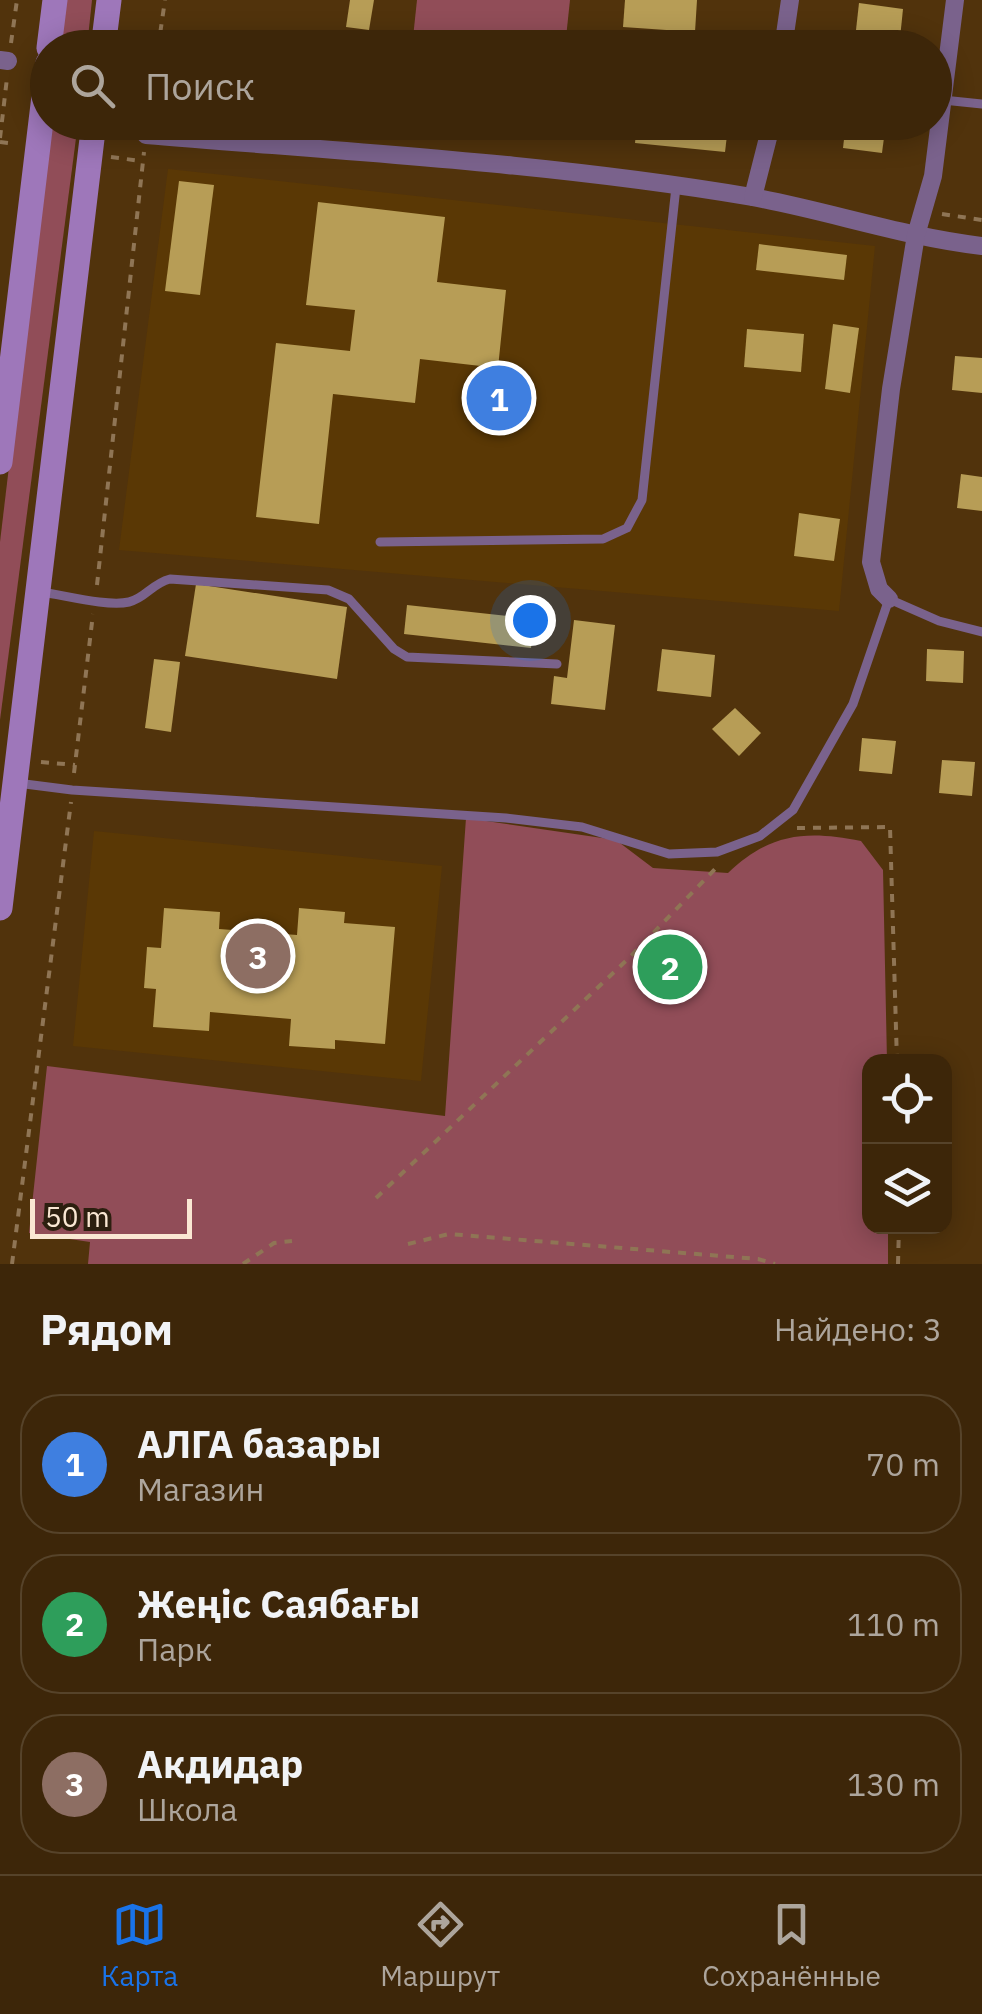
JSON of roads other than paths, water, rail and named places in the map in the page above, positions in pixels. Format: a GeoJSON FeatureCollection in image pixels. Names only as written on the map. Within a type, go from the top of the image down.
{"type":"FeatureCollection","features":[{"type":"Feature","properties":{"kind":"main road"},"geometry":{"type":"LineString","coordinates":[[52,30],[55,0]]}},
{"type":"Feature","properties":{"kind":"main road"},"geometry":{"type":"LineString","coordinates":[[105,30],[109,0]]}},
{"type":"Feature","properties":{"kind":"main road"},"geometry":{"type":"LineString","coordinates":[[0,462],[39,140]]}},
{"type":"Feature","properties":{"kind":"main road"},"geometry":{"type":"LineString","coordinates":[[0,908],[92,140]]}},
{"type":"Feature","properties":{"kind":"street"},"geometry":{"type":"LineString","coordinates":[[786,30],[790,0]]}},
{"type":"Feature","properties":{"kind":"street"},"geometry":{"type":"LineString","coordinates":[[951,30],[955,0]]}},
{"type":"Feature","properties":{"kind":"street"},"geometry":{"type":"LineString","coordinates":[[214,140],[530,168],[753,197],[916,235],[982,246]]}},
{"type":"Feature","properties":{"kind":"street"},"geometry":{"type":"LineString","coordinates":[[753,197],[767,140]]}},
{"type":"Feature","properties":{"kind":"street"},"geometry":{"type":"LineString","coordinates":[[889,599],[879,589],[871,562],[891,389],[916,235],[934,176],[938,140]]}},
{"type":"Feature","properties":{"kind":"lane"},"geometry":{"type":"LineString","coordinates":[[952,101],[982,104]]}},
{"type":"Feature","properties":{"kind":"lane"},"geometry":{"type":"LineString","coordinates":[[380,542],[603,539],[628,528],[642,500],[676,187]]}},
{"type":"Feature","properties":{"kind":"lane"},"geometry":{"type":"LineString","coordinates":[[39,592],[124,603],[141,598],[155,583],[170,579],[328,590],[349,599],[394,649],[407,657],[557,664]]}},
{"type":"Feature","properties":{"kind":"lane"},"geometry":{"type":"LineString","coordinates":[[15,783],[506,818],[582,827],[669,854],[717,852],[760,836],[793,810],[853,704],[889,599],[939,620],[982,632]]}},
{"type":"Feature","properties":{"kind":"place","name":"АЛГА базары"},"geometry":{"type":"Point","coordinates":[499,398]}},
{"type":"Feature","properties":{"kind":"place","name":"Акдидар"},"geometry":{"type":"Point","coordinates":[258,956]}},
{"type":"Feature","properties":{"kind":"place","name":"Жеңіс Саябағы"},"geometry":{"type":"Point","coordinates":[670,967]}}]}
